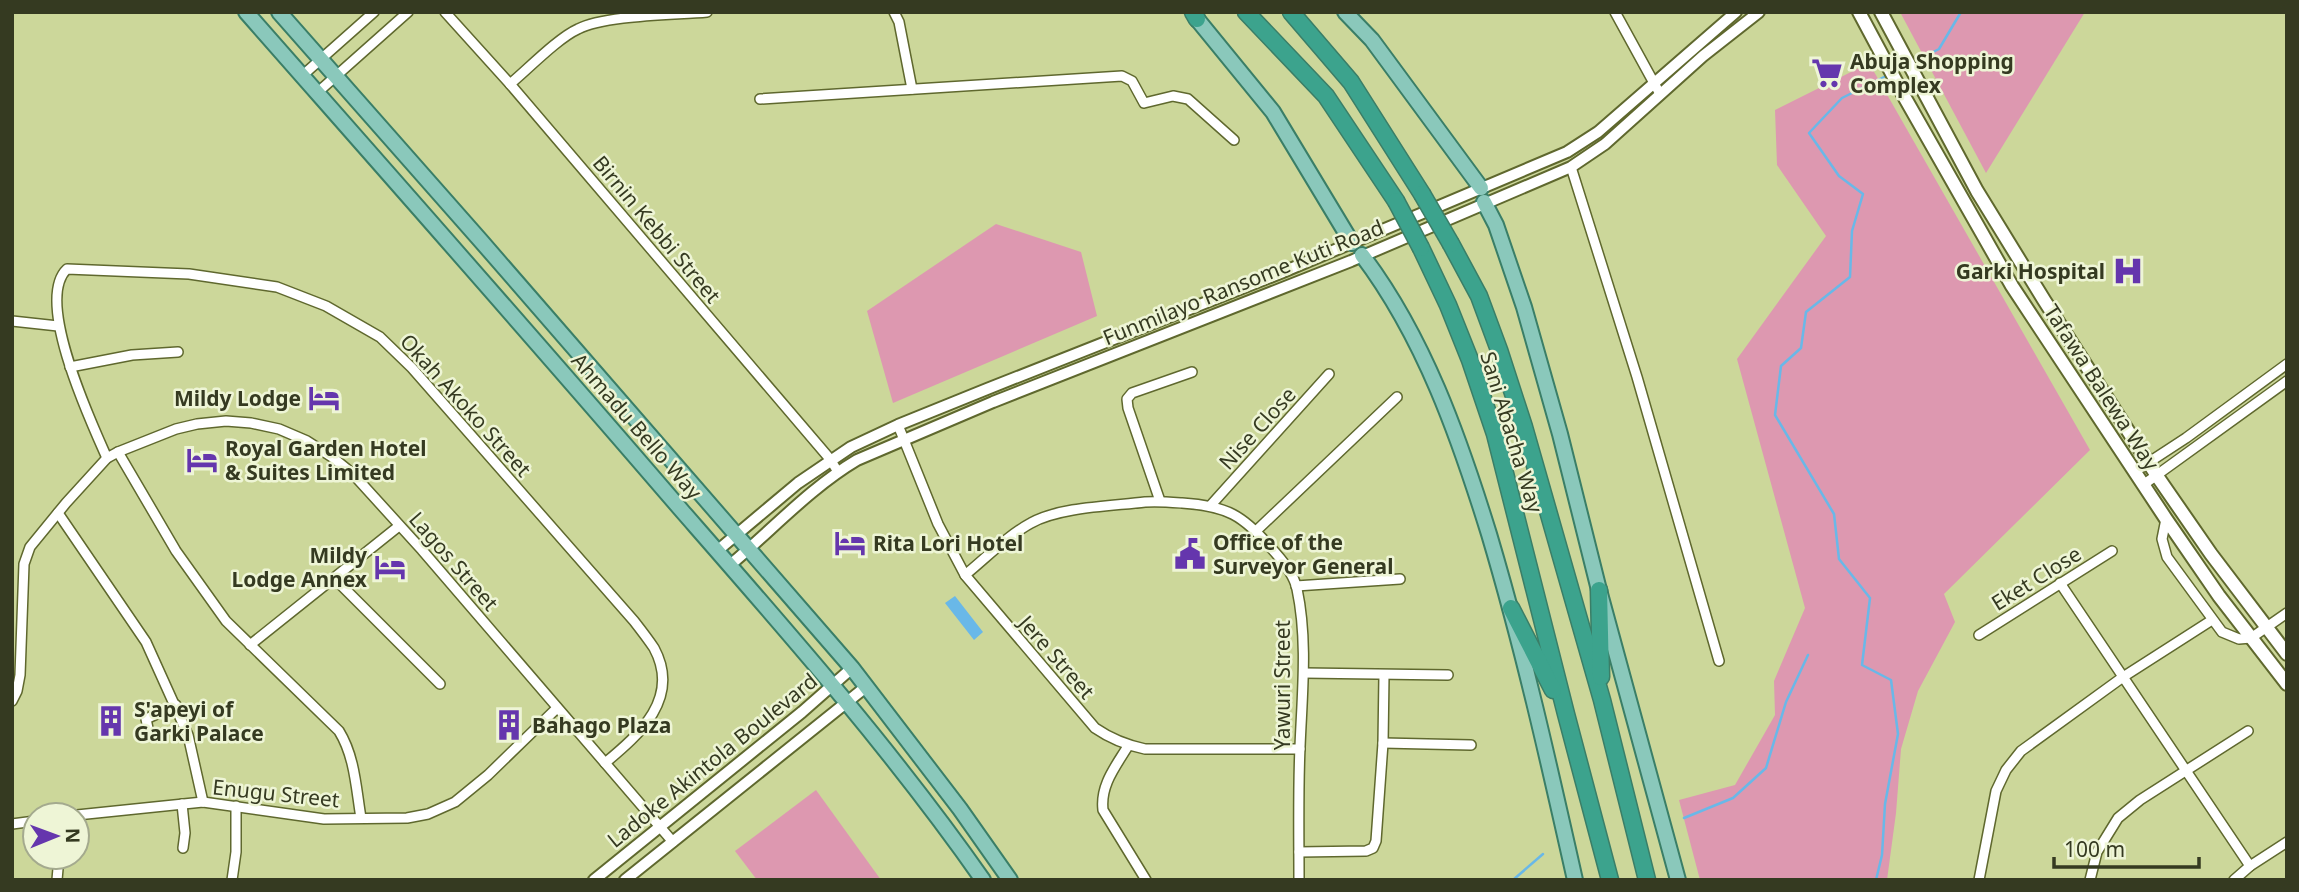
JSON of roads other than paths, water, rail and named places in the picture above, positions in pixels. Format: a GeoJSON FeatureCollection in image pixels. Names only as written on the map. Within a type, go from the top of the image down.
{"type":"FeatureCollection","features":[{"type":"Feature","properties":{"kind":"highway","name":"Sani Abacha Way"},"geometry":{"type":"LineString","coordinates":[[1247,12],[1326,96],[1396,201],[1421,248],[1466,349],[1496,434],[1610,880]]}},
{"type":"Feature","properties":{"kind":"highway","name":"Sani Abacha Way"},"geometry":{"type":"LineString","coordinates":[[1291,12],[1351,82],[1422,194],[1479,296],[1524,427],[1602,700],[1647,880]]}},
{"type":"Feature","properties":{"kind":"highway"},"geometry":{"type":"LineString","coordinates":[[1599,590],[1602,700]]}},
{"type":"Feature","properties":{"kind":"highway"},"geometry":{"type":"LineString","coordinates":[[1511,608],[1566,714]]}},
{"type":"Feature","properties":{"kind":"main road","name":"Ahmadu Bello Way"},"geometry":{"type":"LineString","coordinates":[[246,12],[833,685],[938,818],[983,880]]}},
{"type":"Feature","properties":{"kind":"main road","name":"Ahmadu Bello Way"},"geometry":{"type":"LineString","coordinates":[[279,12],[852,668],[1010,880]]}},
{"type":"Feature","properties":{"kind":"main road","name":"Sani Abacha Way"},"geometry":{"type":"LineString","coordinates":[[1345,12],[1372,40],[1482,195],[1496,225],[1524,307],[1560,434],[1599,590],[1678,880]]}},
{"type":"Feature","properties":{"kind":"main road","name":"Tafawa Balewa Way"},"geometry":{"type":"LineString","coordinates":[[1859,12],[2012,286],[2166,519],[2287,684]]}},
{"type":"Feature","properties":{"kind":"main road","name":"Tafawa Balewa Way"},"geometry":{"type":"LineString","coordinates":[[1881,12],[1977,191],[2044,300],[2157,476],[2211,554],[2287,654]]}},
{"type":"Feature","properties":{"kind":"main road"},"geometry":{"type":"LineString","coordinates":[[1195,16],[1273,112],[1352,243]]}},
{"type":"Feature","properties":{"kind":"main road"},"geometry":{"type":"LineString","coordinates":[[1362,255],[1401,313],[1438,391],[1471,476],[1511,608],[1575,880]]}},
{"type":"Feature","properties":{"kind":"street"},"geometry":{"type":"LineString","coordinates":[[303,75],[374,12]]}},
{"type":"Feature","properties":{"kind":"street"},"geometry":{"type":"LineString","coordinates":[[318,92],[408,12]]}},
{"type":"Feature","properties":{"kind":"street","name":"Birnin Kebbi Street"},"geometry":{"type":"LineString","coordinates":[[445,12],[510,83],[830,459],[838,472]]}},
{"type":"Feature","properties":{"kind":"street"},"geometry":{"type":"LineString","coordinates":[[510,83],[576,29],[612,20],[707,12]]}},
{"type":"Feature","properties":{"kind":"street"},"geometry":{"type":"LineString","coordinates":[[894,12],[899,22],[912,89]]}},
{"type":"Feature","properties":{"kind":"street"},"geometry":{"type":"LineString","coordinates":[[1615,12],[1660,94]]}},
{"type":"Feature","properties":{"kind":"street","name":"Funmilayo Ransome Kuti Road"},"geometry":{"type":"LineString","coordinates":[[730,565],[838,472],[858,460],[904,439],[1362,255],[1567,152],[1598,132],[1736,12]]}},
{"type":"Feature","properties":{"kind":"street","name":"Funmilayo Ransome Kuti Road"},"geometry":{"type":"LineString","coordinates":[[717,551],[830,459],[898,425],[1430,212],[1571,167],[1605,144],[1660,94],[1759,12]]}},
{"type":"Feature","properties":{"kind":"street"},"geometry":{"type":"LineString","coordinates":[[760,99],[1122,76],[1132,81],[1144,103],[1173,96],[1188,99],[1234,140]]}},
{"type":"Feature","properties":{"kind":"street"},"geometry":{"type":"LineString","coordinates":[[1571,167],[1637,377],[1719,661]]}},
{"type":"Feature","properties":{"kind":"street","name":"Okah Akoko Street"},"geometry":{"type":"LineString","coordinates":[[58,326],[60,275],[67,269],[76,269],[189,274],[266,284],[326,306],[380,337],[412,368],[627,613],[654,649],[661,669],[662,686],[658,706],[647,724],[606,763]]}},
{"type":"Feature","properties":{"kind":"street"},"geometry":{"type":"LineString","coordinates":[[12,321],[58,326],[83,406],[107,458]]}},
{"type":"Feature","properties":{"kind":"street"},"geometry":{"type":"LineString","coordinates":[[70,367],[132,355],[178,352]]}},
{"type":"Feature","properties":{"kind":"street"},"geometry":{"type":"LineString","coordinates":[[2134,472],[2287,364]]}},
{"type":"Feature","properties":{"kind":"street"},"geometry":{"type":"LineString","coordinates":[[1160,501],[1127,399],[1132,393],[1192,372]]}},
{"type":"Feature","properties":{"kind":"street","name":"Nise Close"},"geometry":{"type":"LineString","coordinates":[[1211,505],[1329,374]]}},
{"type":"Feature","properties":{"kind":"street"},"geometry":{"type":"LineString","coordinates":[[2143,485],[2287,381]]}},
{"type":"Feature","properties":{"kind":"street"},"geometry":{"type":"LineString","coordinates":[[1256,531],[1397,397]]}},
{"type":"Feature","properties":{"kind":"street","name":"Lagos Street"},"geometry":{"type":"LineString","coordinates":[[12,701],[20,675],[24,564],[30,547],[107,458],[176,429],[197,424],[239,422],[279,429],[307,441],[352,474],[422,550],[673,842]]}},
{"type":"Feature","properties":{"kind":"street","name":"Jere Street"},"geometry":{"type":"LineString","coordinates":[[898,425],[938,524],[965,575],[1096,728],[1128,746],[1157,749],[1300,749]]}},
{"type":"Feature","properties":{"kind":"street"},"geometry":{"type":"LineString","coordinates":[[118,452],[182,560],[226,621],[339,731],[348,746],[353,765],[361,818]]}},
{"type":"Feature","properties":{"kind":"street","name":"Yawuri Street"},"geometry":{"type":"LineString","coordinates":[[965,575],[1017,532],[1051,514],[1160,501],[1211,505],[1227,511],[1256,531],[1279,557],[1296,586],[1302,622],[1304,673],[1300,749],[1299,880]]}},
{"type":"Feature","properties":{"kind":"street"},"geometry":{"type":"LineString","coordinates":[[58,513],[146,642],[188,735],[203,802]]}},
{"type":"Feature","properties":{"kind":"street"},"geometry":{"type":"LineString","coordinates":[[2166,519],[2162,540],[2167,557],[2222,632],[2231,638],[2251,638],[2287,613]]}},
{"type":"Feature","properties":{"kind":"street"},"geometry":{"type":"LineString","coordinates":[[250,645],[399,526]]}},
{"type":"Feature","properties":{"kind":"street","name":"Eket Close"},"geometry":{"type":"LineString","coordinates":[[1979,635],[2112,551]]}},
{"type":"Feature","properties":{"kind":"street"},"geometry":{"type":"LineString","coordinates":[[334,578],[440,684]]}},
{"type":"Feature","properties":{"kind":"street"},"geometry":{"type":"LineString","coordinates":[[1296,586],[1400,579]]}},
{"type":"Feature","properties":{"kind":"street"},"geometry":{"type":"LineString","coordinates":[[2060,583],[2250,866]]}},
{"type":"Feature","properties":{"kind":"street"},"geometry":{"type":"LineString","coordinates":[[1979,880],[1996,791],[2006,771],[2021,751],[2123,677],[2212,620]]}},
{"type":"Feature","properties":{"kind":"street","name":"Ladoke Akintola Boulevard"},"geometry":{"type":"LineString","coordinates":[[594,880],[852,668]]}},
{"type":"Feature","properties":{"kind":"street"},"geometry":{"type":"LineString","coordinates":[[1304,673],[1448,675]]}},
{"type":"Feature","properties":{"kind":"street"},"geometry":{"type":"LineString","coordinates":[[1299,852],[1366,852],[1373,848],[1376,841],[1384,675]]}},
{"type":"Feature","properties":{"kind":"street","name":"Ladoke Akintola Boulevard"},"geometry":{"type":"LineString","coordinates":[[625,880],[867,686]]}},
{"type":"Feature","properties":{"kind":"street"},"geometry":{"type":"LineString","coordinates":[[149,733],[146,719],[176,705]]}},
{"type":"Feature","properties":{"kind":"street","name":"Enugu Street"},"geometry":{"type":"LineString","coordinates":[[91,814],[203,802],[324,819],[407,818],[428,814],[455,802],[488,775],[557,708]]}},
{"type":"Feature","properties":{"kind":"street"},"geometry":{"type":"LineString","coordinates":[[2090,880],[2097,852],[2118,818],[2140,800],[2248,731]]}},
{"type":"Feature","properties":{"kind":"street"},"geometry":{"type":"LineString","coordinates":[[1382,743],[1471,745]]}},
{"type":"Feature","properties":{"kind":"street"},"geometry":{"type":"LineString","coordinates":[[1128,746],[1104,787],[1103,810],[1146,880]]}},
{"type":"Feature","properties":{"kind":"street"},"geometry":{"type":"LineString","coordinates":[[182,804],[185,833],[183,848]]}},
{"type":"Feature","properties":{"kind":"street"},"geometry":{"type":"LineString","coordinates":[[234,879],[236,806]]}},
{"type":"Feature","properties":{"kind":"street"},"geometry":{"type":"LineString","coordinates":[[2234,880],[2287,842]]}},
{"type":"Feature","properties":{"kind":"water"},"geometry":{"type":"Polygon","coordinates":[[[955,596],[983,632],[974,640],[945,603],[955,596]]]}},
{"type":"Feature","properties":{"kind":"waterway"},"geometry":{"type":"LineString","coordinates":[[1912,63],[1939,49],[1961,12]]}},
{"type":"Feature","properties":{"kind":"waterway"},"geometry":{"type":"LineString","coordinates":[[1876,880],[1882,855],[1885,804],[1898,734],[1891,680],[1862,665],[1870,598],[1839,559],[1834,514],[1775,415],[1781,366],[1801,348],[1806,312],[1850,277],[1852,231],[1863,194],[1839,176],[1809,133],[1842,98],[1888,75]]}},
{"type":"Feature","properties":{"kind":"waterway"},"geometry":{"type":"LineString","coordinates":[[1684,818],[1733,798],[1766,768],[1786,702],[1808,655]]}},
{"type":"Feature","properties":{"kind":"waterway"},"geometry":{"type":"LineString","coordinates":[[1513,880],[1543,854]]}},
{"type":"Feature","properties":{"kind":"place","name":"Abuja Shopping Complex"},"geometry":{"type":"Point","coordinates":[1827,73]}},
{"type":"Feature","properties":{"kind":"place","name":"Garki Hospital"},"geometry":{"type":"Point","coordinates":[2128,271]}},
{"type":"Feature","properties":{"kind":"place","name":"Mildy Lodge"},"geometry":{"type":"Point","coordinates":[324,398]}},
{"type":"Feature","properties":{"kind":"place","name":"Royal Garden Hotel & Suites Limited"},"geometry":{"type":"Point","coordinates":[202,460]}},
{"type":"Feature","properties":{"kind":"place","name":"Rita Lori Hotel"},"geometry":{"type":"Point","coordinates":[850,543]}},
{"type":"Feature","properties":{"kind":"place","name":"Office of the Surveyor General"},"geometry":{"type":"Point","coordinates":[1190,554]}},
{"type":"Feature","properties":{"kind":"place","name":"Mildy Lodge Annex"},"geometry":{"type":"Point","coordinates":[390,567]}},
{"type":"Feature","properties":{"kind":"place","name":"S'apeyi of Garki Palace"},"geometry":{"type":"Point","coordinates":[111,721]}},
{"type":"Feature","properties":{"kind":"place","name":"Bahago Plaza"},"geometry":{"type":"Point","coordinates":[509,725]}}]}
